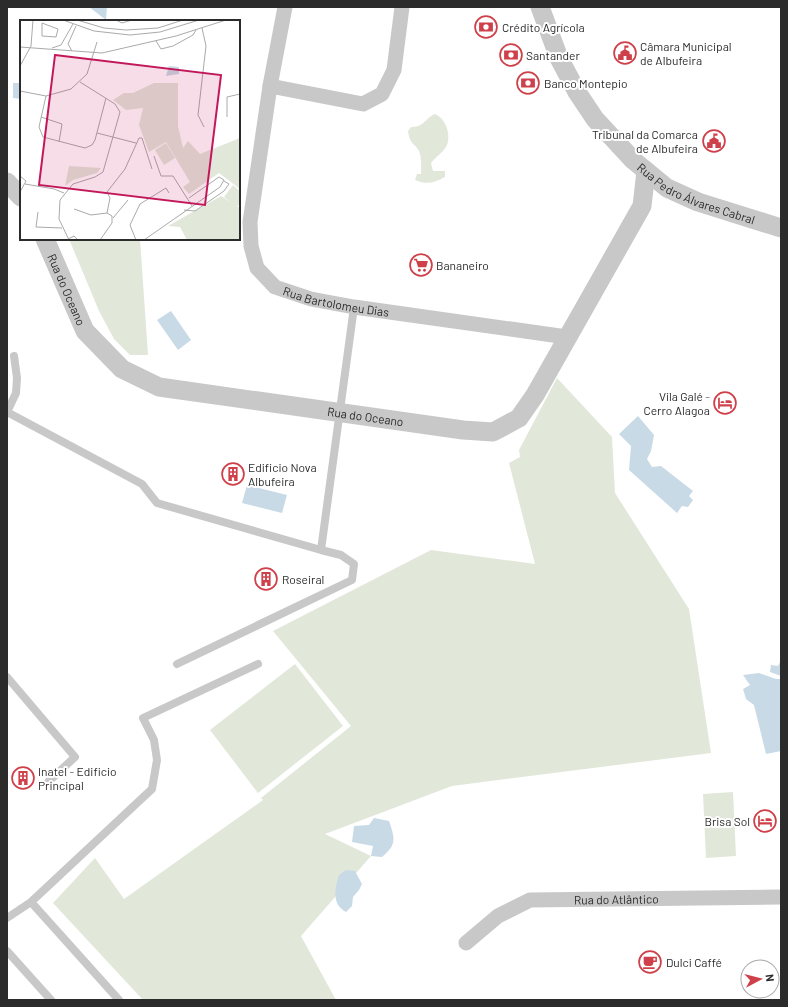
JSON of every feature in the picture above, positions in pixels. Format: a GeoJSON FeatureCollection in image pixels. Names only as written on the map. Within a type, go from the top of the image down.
{"type":"FeatureCollection","features":[{"type":"Feature","properties":{"kind":"street","name":"Rua Bartolomeu Dias"},"geometry":{"type":"LineString","coordinates":[[285,7],[270,86],[250,222],[251,246],[257,268],[275,287],[311,299],[354,307],[567,337]]}},
{"type":"Feature","properties":{"kind":"street"},"geometry":{"type":"LineString","coordinates":[[270,86],[363,104],[382,94],[394,70],[402,7]]}},
{"type":"Feature","properties":{"kind":"street","name":"Rua Pedro Álvares Cabral"},"geometry":{"type":"LineString","coordinates":[[540,7],[559,58],[577,92],[595,119],[633,160],[668,188],[698,202],[732,213],[779,224]]}},
{"type":"Feature","properties":{"kind":"street"},"geometry":{"type":"LineString","coordinates":[[642,206],[646,171]]}},
{"type":"Feature","properties":{"kind":"street"},"geometry":{"type":"LineString","coordinates":[[7,182],[20,195]]}},
{"type":"Feature","properties":{"kind":"street"},"geometry":{"type":"LineString","coordinates":[[642,206],[668,188]]}},
{"type":"Feature","properties":{"kind":"street","name":"Rua do Oceano"},"geometry":{"type":"LineString","coordinates":[[45,240],[86,331],[122,369],[159,387],[463,430],[493,432],[518,418],[535,395],[642,206]]}},
{"type":"Feature","properties":{"kind":"street","name":"Rua do Atlântico"},"geometry":{"type":"LineString","coordinates":[[466,943],[498,916],[530,900],[781,897]]}},
{"type":"Feature","properties":{"kind":"lane"},"geometry":{"type":"LineString","coordinates":[[322,550],[354,307]]}},
{"type":"Feature","properties":{"kind":"lane"},"geometry":{"type":"LineString","coordinates":[[14,356],[17,378],[16,393],[7,412],[142,484],[157,503],[322,550],[341,554],[354,564],[352,580],[177,664]]}},
{"type":"Feature","properties":{"kind":"lane"},"geometry":{"type":"LineString","coordinates":[[7,918],[31,902],[152,789],[157,760],[154,740],[143,718],[258,664]]}},
{"type":"Feature","properties":{"kind":"lane"},"geometry":{"type":"LineString","coordinates":[[7,677],[75,757],[48,782]]}},
{"type":"Feature","properties":{"kind":"lane"},"geometry":{"type":"LineString","coordinates":[[31,902],[119,1000]]}},
{"type":"Feature","properties":{"kind":"lane"},"geometry":{"type":"LineString","coordinates":[[7,951],[51,1000]]}},
{"type":"Feature","properties":{"kind":"shaded area"},"geometry":{"type":"Polygon","coordinates":[[[435,114],[445,123],[448,133],[448,143],[443,151],[431,163],[433,171],[445,171],[445,177],[434,182],[427,183],[415,180],[417,174],[421,174],[421,157],[419,151],[410,139],[408,131],[411,127],[419,126],[435,114]]]}},
{"type":"Feature","properties":{"kind":"shaded area"},"geometry":{"type":"Polygon","coordinates":[[[69,240],[140,240],[148,355],[130,355],[114,339],[99,311],[69,240]]]}},
{"type":"Feature","properties":{"kind":"shaded area"},"geometry":{"type":"Polygon","coordinates":[[[557,378],[612,437],[615,493],[689,609],[711,753],[452,786],[325,834],[371,856],[301,936],[336,1000],[143,1000],[53,903],[95,858],[124,899],[263,800],[261,798],[351,726],[273,631],[431,550],[535,564],[509,463],[520,457],[519,450],[557,378]]]}},
{"type":"Feature","properties":{"kind":"shaded area"},"geometry":{"type":"Polygon","coordinates":[[[295,664],[343,726],[258,793],[210,730],[295,664]]]}},
{"type":"Feature","properties":{"kind":"shaded area"},"geometry":{"type":"Polygon","coordinates":[[[733,792],[736,856],[706,858],[703,794],[733,792]]]}},
{"type":"Feature","properties":{"kind":"water"},"geometry":{"type":"Polygon","coordinates":[[[89,7],[107,7],[106,20],[89,7]]]}},
{"type":"Feature","properties":{"kind":"water"},"geometry":{"type":"Polygon","coordinates":[[[13,83],[20,83],[20,99],[13,98],[13,83]]]}},
{"type":"Feature","properties":{"kind":"water"},"geometry":{"type":"Polygon","coordinates":[[[171,311],[191,340],[178,350],[157,320],[171,311]]]}},
{"type":"Feature","properties":{"kind":"water"},"geometry":{"type":"Polygon","coordinates":[[[638,416],[654,435],[651,451],[647,459],[652,467],[661,466],[693,491],[689,496],[693,500],[688,507],[682,506],[677,513],[629,470],[631,446],[619,434],[638,416]]]}},
{"type":"Feature","properties":{"kind":"water"},"geometry":{"type":"Polygon","coordinates":[[[247,485],[287,495],[282,513],[242,503],[247,485]]]}},
{"type":"Feature","properties":{"kind":"water"},"geometry":{"type":"Polygon","coordinates":[[[781,660],[781,676],[770,672],[771,665],[778,666],[781,660]]]}},
{"type":"Feature","properties":{"kind":"water"},"geometry":{"type":"Polygon","coordinates":[[[759,673],[776,679],[781,679],[781,751],[766,754],[754,705],[746,699],[743,689],[750,685],[743,675],[759,673]]]}},
{"type":"Feature","properties":{"kind":"water"},"geometry":{"type":"Polygon","coordinates":[[[374,818],[389,821],[393,832],[392,845],[387,853],[382,857],[371,856],[373,846],[352,842],[354,826],[369,825],[374,818]]]}},
{"type":"Feature","properties":{"kind":"water"},"geometry":{"type":"Polygon","coordinates":[[[346,870],[355,871],[362,884],[353,897],[352,906],[346,912],[338,905],[335,895],[339,875],[346,870]]]}},
{"type":"Feature","properties":{"kind":"place","name":"Crédito Agrícola"},"geometry":{"type":"Point","coordinates":[486,27]}},
{"type":"Feature","properties":{"kind":"place","name":"Câmara Municipal de Albufeira"},"geometry":{"type":"Point","coordinates":[625,53]}},
{"type":"Feature","properties":{"kind":"place","name":"Santander"},"geometry":{"type":"Point","coordinates":[511,55]}},
{"type":"Feature","properties":{"kind":"place","name":"Banco Montepio"},"geometry":{"type":"Point","coordinates":[528,83]}},
{"type":"Feature","properties":{"kind":"place","name":"Tribunal da Comarca de Albufeira"},"geometry":{"type":"Point","coordinates":[714,141]}},
{"type":"Feature","properties":{"kind":"place","name":"Bananeiro"},"geometry":{"type":"Point","coordinates":[421,265]}},
{"type":"Feature","properties":{"kind":"place","name":"Vila Galé - Cerro Alagoa"},"geometry":{"type":"Point","coordinates":[725,403]}},
{"type":"Feature","properties":{"kind":"place","name":"Edificio Nova Albufeira"},"geometry":{"type":"Point","coordinates":[233,474]}},
{"type":"Feature","properties":{"kind":"place","name":"Roseiral"},"geometry":{"type":"Point","coordinates":[266,579]}},
{"type":"Feature","properties":{"kind":"place","name":"Inatel - Edificio Principal"},"geometry":{"type":"Point","coordinates":[23,778]}},
{"type":"Feature","properties":{"kind":"place","name":"Brisa Sol"},"geometry":{"type":"Point","coordinates":[765,821]}},
{"type":"Feature","properties":{"kind":"place","name":"Dulci Caffé"},"geometry":{"type":"Point","coordinates":[650,962]}}]}
